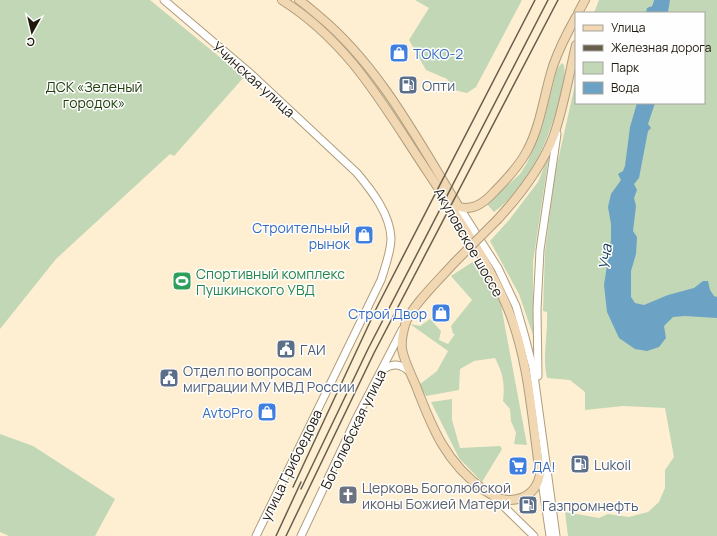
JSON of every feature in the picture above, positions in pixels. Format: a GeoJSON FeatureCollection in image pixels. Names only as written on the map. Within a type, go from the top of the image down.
{"type":"FeatureCollection","features":[{"type":"Feature","properties":{"kind":"main road","name":"Акуловское шоссе"},"geometry":{"type":"LineString","coordinates":[[282,0],[301,12],[337,44],[364,76],[450,205],[488,268],[508,309],[518,340],[525,370],[540,474]]}},
{"type":"Feature","properties":{"kind":"main road","name":"Акуловское шоссе"},"geometry":{"type":"LineString","coordinates":[[299,0],[342,36],[375,77],[459,207]]}},
{"type":"Feature","properties":{"kind":"main road"},"geometry":{"type":"LineString","coordinates":[[579,12],[585,0]]}},
{"type":"Feature","properties":{"kind":"main road"},"geometry":{"type":"LineString","coordinates":[[585,12],[589,0]]}},
{"type":"Feature","properties":{"kind":"main road"},"geometry":{"type":"LineString","coordinates":[[459,207],[469,209],[485,201],[523,158],[533,138],[554,66],[575,19]]}},
{"type":"Feature","properties":{"kind":"main road"},"geometry":{"type":"LineString","coordinates":[[540,474],[536,488],[523,498],[508,501],[494,497],[460,470],[446,452],[432,425],[410,372],[402,348],[405,323],[414,310],[454,263],[519,197],[533,177],[547,152],[559,119],[575,49]]}},
{"type":"Feature","properties":{"kind":"street","name":"Учинская улица"},"geometry":{"type":"LineString","coordinates":[[164,0],[251,74],[343,160]]}},
{"type":"Feature","properties":{"kind":"street"},"geometry":{"type":"LineString","coordinates":[[539,408],[537,351],[540,250],[559,119]]}},
{"type":"Feature","properties":{"kind":"street","name":"улица Грибоедова"},"geometry":{"type":"LineString","coordinates":[[256,536],[377,288],[389,251],[391,238],[385,217],[371,190],[343,160]]}},
{"type":"Feature","properties":{"kind":"street","name":"Акуловское шоссе"},"geometry":{"type":"LineString","coordinates":[[459,207],[498,268],[516,306],[531,362],[539,408],[556,536]]}},
{"type":"Feature","properties":{"kind":"street","name":"Боголюбская улица"},"geometry":{"type":"LineString","coordinates":[[301,536],[356,419],[405,323]]}},
{"type":"Feature","properties":{"kind":"street"},"geometry":{"type":"LineString","coordinates":[[382,370],[391,364],[398,364],[410,372]]}},
{"type":"Feature","properties":{"kind":"street","name":"Акуловское шоссе"},"geometry":{"type":"LineString","coordinates":[[540,474],[550,536]]}},
{"type":"Feature","properties":{"kind":"street"},"geometry":{"type":"LineString","coordinates":[[494,497],[534,536]]}},
{"type":"Feature","properties":{"kind":"green space","name":"ДСК «Зеленый городок»"},"geometry":{"type":"Polygon","coordinates":[[[0,0],[150,0],[244,77],[174,156],[170,154],[56,259],[0,329],[0,0]]]}},
{"type":"Feature","properties":{"kind":"green space"},"geometry":{"type":"Polygon","coordinates":[[[415,0],[522,0],[476,87],[467,93],[454,90],[447,79],[426,70],[409,40],[429,8],[415,0]]]}},
{"type":"Feature","properties":{"kind":"green space"},"geometry":{"type":"Polygon","coordinates":[[[599,0],[654,0],[651,7],[651,12],[594,12],[599,0]]]}},
{"type":"Feature","properties":{"kind":"green space"},"geometry":{"type":"Polygon","coordinates":[[[670,0],[717,0],[717,536],[568,536],[565,512],[599,518],[608,514],[629,517],[648,512],[659,502],[665,488],[665,470],[674,457],[665,408],[623,406],[585,410],[585,392],[570,380],[547,378],[545,354],[547,312],[543,311],[545,252],[555,174],[575,84],[575,104],[705,104],[705,12],[668,12],[670,0]]]}},
{"type":"Feature","properties":{"kind":"green space"},"geometry":{"type":"Polygon","coordinates":[[[562,63],[564,65],[564,78],[562,88],[543,147],[527,176],[506,201],[494,212],[487,204],[520,174],[527,163],[542,128],[557,69],[562,63]]]}},
{"type":"Feature","properties":{"kind":"green space"},"geometry":{"type":"Polygon","coordinates":[[[549,155],[533,262],[533,335],[519,294],[490,241],[509,220],[538,182],[549,155]]]}},
{"type":"Feature","properties":{"kind":"green space"},"geometry":{"type":"Polygon","coordinates":[[[477,259],[500,300],[527,445],[514,444],[516,433],[511,421],[510,409],[503,401],[503,379],[495,358],[474,361],[460,369],[459,390],[426,396],[419,385],[437,371],[448,351],[410,324],[420,326],[430,319],[441,331],[439,340],[448,344],[455,334],[453,334],[451,326],[472,300],[451,276],[477,259]]]}},
{"type":"Feature","properties":{"kind":"green space"},"geometry":{"type":"Polygon","coordinates":[[[452,399],[452,420],[460,448],[500,446],[502,449],[482,482],[459,458],[431,402],[452,399]]]}},
{"type":"Feature","properties":{"kind":"green space"},"geometry":{"type":"Polygon","coordinates":[[[0,434],[33,446],[115,499],[95,536],[9,536],[0,532],[0,434]]]}},
{"type":"Feature","properties":{"kind":"water"},"geometry":{"type":"Polygon","coordinates":[[[654,0],[670,0],[668,12],[646,12],[647,8],[652,6],[654,0]]]}},
{"type":"Feature","properties":{"kind":"water"},"geometry":{"type":"Polygon","coordinates":[[[637,104],[655,104],[648,124],[651,128],[648,131],[639,178],[634,184],[637,190],[634,198],[636,206],[633,231],[637,237],[636,254],[631,271],[631,297],[635,303],[644,305],[668,295],[694,288],[703,281],[708,281],[710,290],[714,296],[717,297],[717,318],[685,316],[673,317],[664,326],[666,338],[659,347],[647,351],[635,349],[619,338],[607,312],[604,285],[611,240],[611,224],[608,207],[611,194],[621,180],[618,174],[623,171],[625,166],[630,127],[637,104]]]}},
{"type":"Feature","properties":{"kind":"railway"},"geometry":{"type":"LineString","coordinates":[[293,487],[377,307],[535,0]]}},
{"type":"Feature","properties":{"kind":"railway"},"geometry":{"type":"LineString","coordinates":[[301,489],[368,349],[548,0]]}},
{"type":"Feature","properties":{"kind":"railway"},"geometry":{"type":"LineString","coordinates":[[286,536],[374,353],[558,0]]}},
{"type":"Feature","properties":{"kind":"railway"},"geometry":{"type":"LineString","coordinates":[[276,536],[301,482]]}},
{"type":"Feature","properties":{"kind":"place","name":"ТОКО-2"},"geometry":{"type":"Point","coordinates":[399,53]}},
{"type":"Feature","properties":{"kind":"place","name":"Опти"},"geometry":{"type":"Point","coordinates":[408,85]}},
{"type":"Feature","properties":{"kind":"place","name":"Строительный рынок"},"geometry":{"type":"Point","coordinates":[364,235]}},
{"type":"Feature","properties":{"kind":"place","name":"Спортивный комплекс Пушкинского УВД"},"geometry":{"type":"Point","coordinates":[182,281]}},
{"type":"Feature","properties":{"kind":"place","name":"Строй Двор"},"geometry":{"type":"Point","coordinates":[441,313]}},
{"type":"Feature","properties":{"kind":"place","name":"ГАИ"},"geometry":{"type":"Point","coordinates":[286,349]}},
{"type":"Feature","properties":{"kind":"place","name":"Отдел по вопросам миграции МУ МВД России"},"geometry":{"type":"Point","coordinates":[169,378]}},
{"type":"Feature","properties":{"kind":"place","name":"AvtoPro"},"geometry":{"type":"Point","coordinates":[267,412]}},
{"type":"Feature","properties":{"kind":"place","name":"Lukoil"},"geometry":{"type":"Point","coordinates":[580,464]}},
{"type":"Feature","properties":{"kind":"place","name":"ДА!"},"geometry":{"type":"Point","coordinates":[518,466]}},
{"type":"Feature","properties":{"kind":"place","name":"Церковь Боголюбской иконы Божией Матери"},"geometry":{"type":"Point","coordinates":[348,495]}},
{"type":"Feature","properties":{"kind":"place","name":"Газпромнефть"},"geometry":{"type":"Point","coordinates":[528,505]}},
{"type":"Feature","properties":{"kind":"water label","name":"Уча"},"geometry":{"type":"Point","coordinates":[605,257]}}]}
